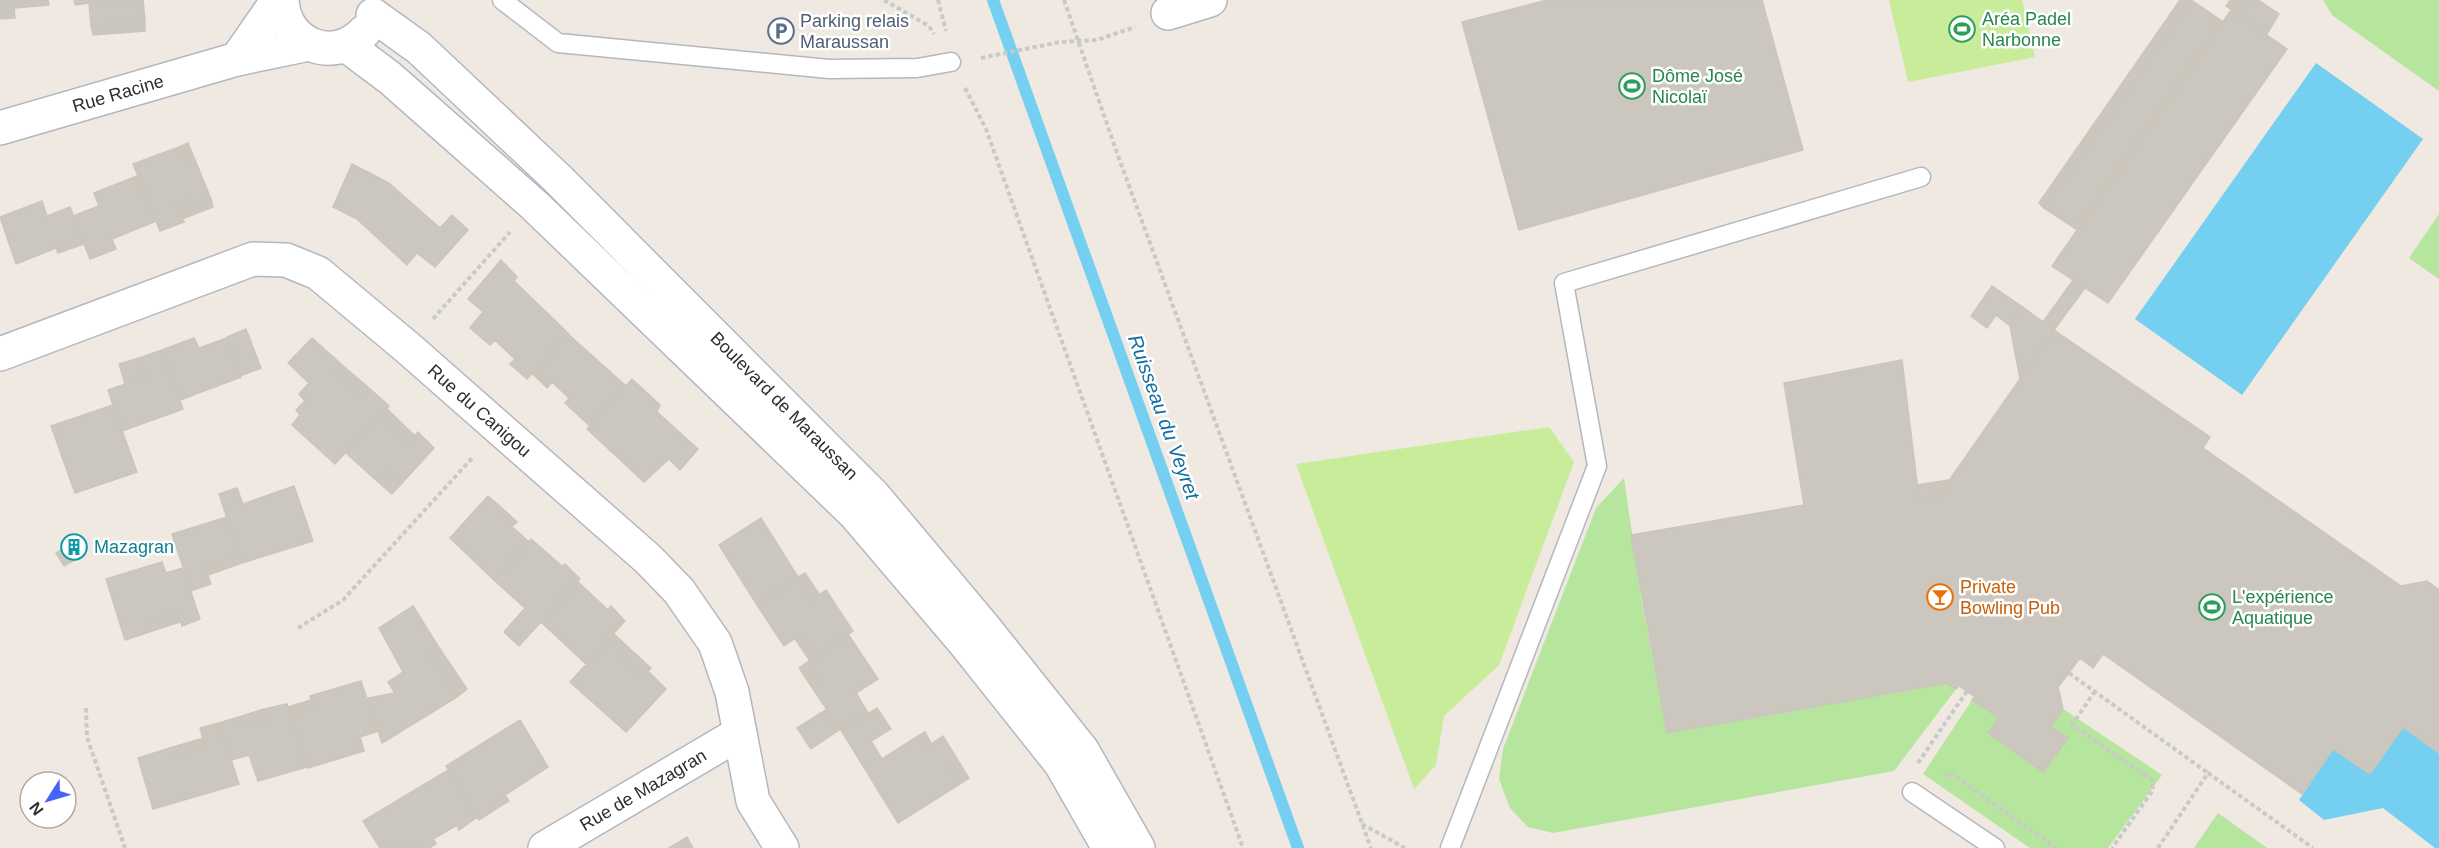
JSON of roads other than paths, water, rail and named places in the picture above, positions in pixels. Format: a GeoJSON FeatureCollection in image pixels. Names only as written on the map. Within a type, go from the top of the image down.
{"type":"FeatureCollection","features":[{"type":"Feature","properties":{"kind":"main road"},"geometry":{"type":"LineString","coordinates":[[280,0],[287,24],[297,36],[309,44]]}},
{"type":"Feature","properties":{"kind":"main road"},"geometry":{"type":"LineString","coordinates":[[237,59],[280,0]]}},
{"type":"Feature","properties":{"kind":"main road"},"geometry":{"type":"LineString","coordinates":[[1168,14],[1210,0]]}},
{"type":"Feature","properties":{"kind":"main road"},"geometry":{"type":"LineString","coordinates":[[346,45],[358,38],[367,28],[374,7]]}},
{"type":"Feature","properties":{"kind":"main road","name":"Boulevard de Maraussan"},"geometry":{"type":"LineString","coordinates":[[374,7],[557,178],[874,496],[983,626],[1082,750],[1138,848]]}},
{"type":"Feature","properties":{"kind":"main road","name":"Rue Racine"},"geometry":{"type":"LineString","coordinates":[[0,128],[237,59],[309,44],[334,48],[346,45]]}},
{"type":"Feature","properties":{"kind":"main road","name":"Boulevard de Maraussan"},"geometry":{"type":"LineString","coordinates":[[346,45],[390,78],[534,205],[855,513],[964,642],[1061,764],[1109,848]]}},
{"type":"Feature","properties":{"kind":"main road","name":"Rue du Canigou"},"geometry":{"type":"LineString","coordinates":[[0,354],[253,259],[286,260],[318,273],[408,348],[648,559],[679,591],[715,643],[732,692],[753,801],[782,848]]}},
{"type":"Feature","properties":{"kind":"main road","name":"Rue de Mazagran"},"geometry":{"type":"LineString","coordinates":[[545,848],[740,733]]}},
{"type":"Feature","properties":{"kind":"lane"},"geometry":{"type":"LineString","coordinates":[[502,0],[558,43],[829,69],[917,68],[951,62]]}},
{"type":"Feature","properties":{"kind":"lane"},"geometry":{"type":"LineString","coordinates":[[1450,848],[1597,466],[1564,283],[1921,177]]}},
{"type":"Feature","properties":{"kind":"lane"},"geometry":{"type":"LineString","coordinates":[[1912,792],[1995,848]]}},
{"type":"Feature","properties":{"kind":"water"},"geometry":{"type":"Polygon","coordinates":[[[2316,63],[2423,139],[2242,395],[2135,319],[2316,63]]]}},
{"type":"Feature","properties":{"kind":"water"},"geometry":{"type":"Polygon","coordinates":[[[2403,727],[2439,753],[2439,848],[2435,848],[2383,808],[2324,820],[2299,800],[2333,749],[2370,774],[2403,727]]]}},
{"type":"Feature","properties":{"kind":"waterway","name":"Ruisseau du Veyret"},"geometry":{"type":"LineString","coordinates":[[993,0],[1298,848]]}},
{"type":"Feature","properties":{"kind":"place","name":"Aréa Padel Narbonne"},"geometry":{"type":"Point","coordinates":[1962,29]}},
{"type":"Feature","properties":{"kind":"place","name":"Parking relais Maraussan"},"geometry":{"type":"Point","coordinates":[781,31]}},
{"type":"Feature","properties":{"kind":"place","name":"Dôme José Nicolaï"},"geometry":{"type":"Point","coordinates":[1632,86]}},
{"type":"Feature","properties":{"kind":"place","name":"Mazagran"},"geometry":{"type":"Point","coordinates":[74,547]}},
{"type":"Feature","properties":{"kind":"place","name":"Private Bowling Pub"},"geometry":{"type":"Point","coordinates":[1940,597]}},
{"type":"Feature","properties":{"kind":"place","name":"L'expérience Aquatique"},"geometry":{"type":"Point","coordinates":[2212,607]}}]}
